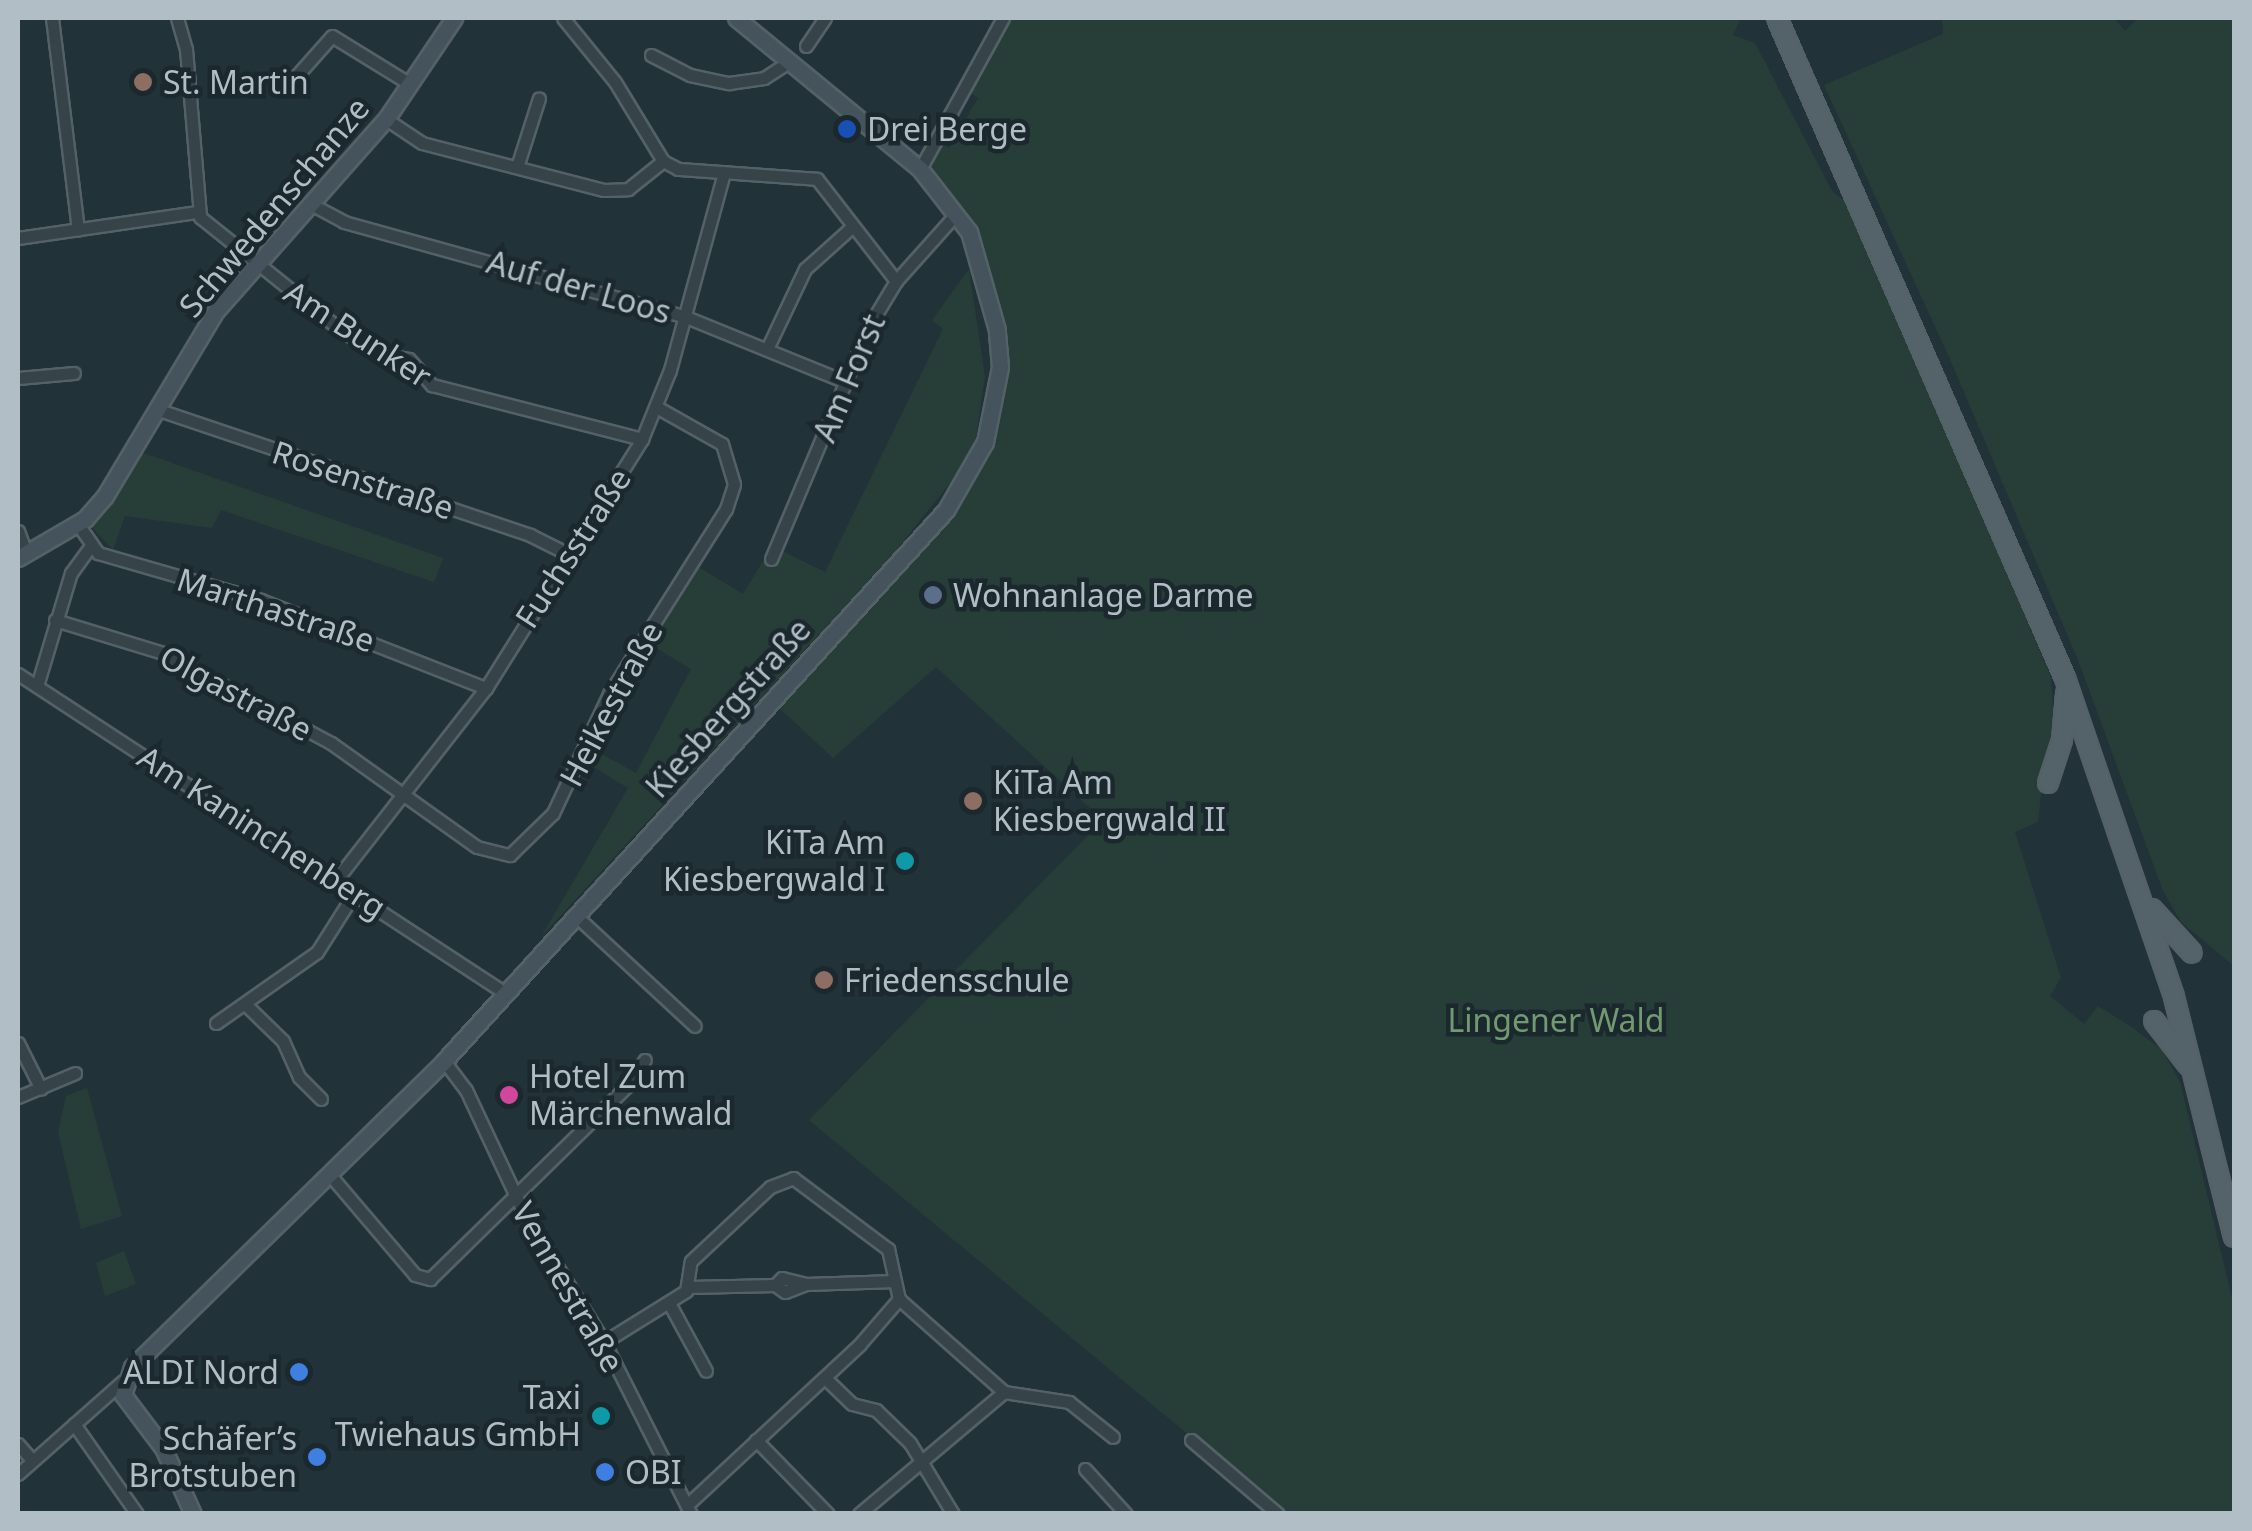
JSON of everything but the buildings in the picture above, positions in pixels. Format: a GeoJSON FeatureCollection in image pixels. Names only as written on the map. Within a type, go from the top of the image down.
{"type":"FeatureCollection","features":[{"type":"Feature","properties":{"kind":"main road"},"geometry":{"type":"LineString","coordinates":[[1777,18],[2066,678],[2143,896],[2196,1078],[2234,1238]]}},
{"type":"Feature","properties":{"kind":"main road"},"geometry":{"type":"LineString","coordinates":[[2048,783],[2062,740],[2066,678]]}},
{"type":"Feature","properties":{"kind":"main road"},"geometry":{"type":"LineString","coordinates":[[2143,896],[2192,953]]}},
{"type":"Feature","properties":{"kind":"main road"},"geometry":{"type":"LineString","coordinates":[[2154,1021],[2196,1078]]}},
{"type":"Feature","properties":{"kind":"street"},"geometry":{"type":"LineString","coordinates":[[52,18],[78,230]]}},
{"type":"Feature","properties":{"kind":"street"},"geometry":{"type":"LineString","coordinates":[[18,238],[196,212],[186,49],[177,18]]}},
{"type":"Feature","properties":{"kind":"street","name":"Schwedenschanze"},"geometry":{"type":"LineString","coordinates":[[22,556],[77,522],[105,496],[215,312],[255,262],[386,119],[454,18]]}},
{"type":"Feature","properties":{"kind":"street"},"geometry":{"type":"LineString","coordinates":[[563,18],[616,82],[664,161],[678,170],[817,179],[896,281]]}},
{"type":"Feature","properties":{"kind":"street","name":"Kiesbergstraße"},"geometry":{"type":"LineString","coordinates":[[18,1474],[123,1381],[444,1062],[917,543],[968,474],[985,442],[1000,367],[991,292],[956,214],[920,168],[736,18]]}},
{"type":"Feature","properties":{"kind":"street"},"geometry":{"type":"LineString","coordinates":[[806,46],[826,18]]}},
{"type":"Feature","properties":{"kind":"street"},"geometry":{"type":"LineString","coordinates":[[920,168],[1003,18]]}},
{"type":"Feature","properties":{"kind":"street"},"geometry":{"type":"LineString","coordinates":[[284,90],[332,36],[410,84]]}},
{"type":"Feature","properties":{"kind":"street"},"geometry":{"type":"LineString","coordinates":[[651,55],[690,75],[729,83],[764,78],[790,62]]}},
{"type":"Feature","properties":{"kind":"street"},"geometry":{"type":"LineString","coordinates":[[517,168],[539,98]]}},
{"type":"Feature","properties":{"kind":"street"},"geometry":{"type":"LineString","coordinates":[[386,119],[422,143],[618,191],[664,161]]}},
{"type":"Feature","properties":{"kind":"street","name":"Fuchsstraße"},"geometry":{"type":"LineString","coordinates":[[336,880],[486,688],[642,439],[658,408],[686,317],[724,172]]}},
{"type":"Feature","properties":{"kind":"street","name":"Auf der Loos"},"geometry":{"type":"LineString","coordinates":[[309,203],[359,226],[686,317],[846,382]]}},
{"type":"Feature","properties":{"kind":"street","name":"Am Bunker"},"geometry":{"type":"LineString","coordinates":[[196,212],[363,345],[418,365],[432,385],[642,439]]}},
{"type":"Feature","properties":{"kind":"street","name":"Am Forst"},"geometry":{"type":"LineString","coordinates":[[771,559],[846,382],[896,281],[956,214]]}},
{"type":"Feature","properties":{"kind":"street"},"geometry":{"type":"LineString","coordinates":[[767,349],[805,269],[853,226]]}},
{"type":"Feature","properties":{"kind":"street"},"geometry":{"type":"LineString","coordinates":[[18,378],[74,373]]}},
{"type":"Feature","properties":{"kind":"street","name":"Heikestraße"},"geometry":{"type":"LineString","coordinates":[[400,797],[494,855],[525,848],[553,812],[609,694],[726,508],[734,484],[722,444],[658,408]]}},
{"type":"Feature","properties":{"kind":"street","name":"Rosenstraße"},"geometry":{"type":"LineString","coordinates":[[156,410],[530,535],[568,554]]}},
{"type":"Feature","properties":{"kind":"street"},"geometry":{"type":"LineString","coordinates":[[37,686],[76,562],[90,548],[77,522]]}},
{"type":"Feature","properties":{"kind":"street"},"geometry":{"type":"LineString","coordinates":[[18,531],[22,556]]}},
{"type":"Feature","properties":{"kind":"street","name":"Marthastraße"},"geometry":{"type":"LineString","coordinates":[[90,548],[261,600],[486,688]]}},
{"type":"Feature","properties":{"kind":"street","name":"Olgastraße"},"geometry":{"type":"LineString","coordinates":[[55,620],[163,654],[332,743],[400,797]]}},
{"type":"Feature","properties":{"kind":"street","name":"Am Kaninchenberg"},"geometry":{"type":"LineString","coordinates":[[18,674],[505,994]]}},
{"type":"Feature","properties":{"kind":"street"},"geometry":{"type":"LineString","coordinates":[[216,1023],[317,952],[355,892]]}},
{"type":"Feature","properties":{"kind":"street"},"geometry":{"type":"LineString","coordinates":[[575,915],[696,1026]]}},
{"type":"Feature","properties":{"kind":"street"},"geometry":{"type":"LineString","coordinates":[[244,1004],[283,1041],[299,1078],[321,1100]]}},
{"type":"Feature","properties":{"kind":"street"},"geometry":{"type":"LineString","coordinates":[[18,1043],[41,1089]]}},
{"type":"Feature","properties":{"kind":"street"},"geometry":{"type":"LineString","coordinates":[[330,1175],[422,1280],[631,1082],[645,1060]]}},
{"type":"Feature","properties":{"kind":"street","name":"Vennestraße"},"geometry":{"type":"LineString","coordinates":[[444,1062],[466,1090],[515,1196],[604,1342],[689,1509]]}},
{"type":"Feature","properties":{"kind":"street"},"geometry":{"type":"LineString","coordinates":[[18,1097],[75,1072]]}},
{"type":"Feature","properties":{"kind":"street"},"geometry":{"type":"LineString","coordinates":[[689,1287],[691,1262],[770,1186],[793,1178],[888,1249],[899,1299],[1004,1392],[1069,1402],[1113,1437]]}},
{"type":"Feature","properties":{"kind":"street"},"geometry":{"type":"LineString","coordinates":[[604,1342],[689,1287],[775,1285],[798,1292],[806,1284],[895,1281]]}},
{"type":"Feature","properties":{"kind":"street"},"geometry":{"type":"LineString","coordinates":[[689,1509],[756,1440],[825,1378],[899,1299]]}},
{"type":"Feature","properties":{"kind":"street"},"geometry":{"type":"LineString","coordinates":[[669,1303],[706,1371]]}},
{"type":"Feature","properties":{"kind":"street"},"geometry":{"type":"LineString","coordinates":[[825,1378],[852,1404],[876,1410],[920,1460],[953,1514]]}},
{"type":"Feature","properties":{"kind":"street"},"geometry":{"type":"LineString","coordinates":[[123,1381],[123,1396],[164,1448],[193,1514]]}},
{"type":"Feature","properties":{"kind":"street"},"geometry":{"type":"LineString","coordinates":[[859,1514],[920,1460],[975,1422],[1004,1392]]}},
{"type":"Feature","properties":{"kind":"street"},"geometry":{"type":"LineString","coordinates":[[74,1424],[136,1514]]}},
{"type":"Feature","properties":{"kind":"street"},"geometry":{"type":"LineString","coordinates":[[756,1440],[828,1514]]}},
{"type":"Feature","properties":{"kind":"street"},"geometry":{"type":"LineString","coordinates":[[1191,1440],[1278,1514]]}},
{"type":"Feature","properties":{"kind":"street"},"geometry":{"type":"LineString","coordinates":[[18,1444],[32,1460]]}},
{"type":"Feature","properties":{"kind":"street"},"geometry":{"type":"LineString","coordinates":[[1085,1469],[1126,1514]]}},
{"type":"Feature","properties":{"kind":"green space","name":"Lingener Wald"},"geometry":{"type":"Polygon","coordinates":[[[1005,18],[1741,18],[1733,35],[1755,43],[1832,191],[1857,211],[2051,678],[2055,738],[2043,775],[2038,822],[2015,832],[2061,978],[2050,996],[2084,1024],[2098,1006],[2133,1028],[2162,1050],[2180,1082],[2234,1306],[2234,1513],[1283,1513],[809,1120],[1103,820],[936,667],[833,758],[777,706],[952,513],[990,443],[1000,367],[972,231],[932,167],[940,142],[949,148],[978,98],[970,93],[1005,18]]]}},
{"type":"Feature","properties":{"kind":"green space"},"geometry":{"type":"Polygon","coordinates":[[[1942,18],[2114,18],[2125,31],[2139,18],[2234,18],[2234,966],[2181,922],[2163,891],[2078,660],[1949,357],[1824,85],[1943,34],[1942,18]]]}},
{"type":"Feature","properties":{"kind":"green space"},"geometry":{"type":"Polygon","coordinates":[[[969,269],[985,377],[976,437],[959,472],[894,553],[541,937],[628,788],[587,763],[594,750],[636,773],[691,669],[645,641],[693,564],[743,594],[772,546],[825,572],[943,329],[932,320],[969,269]]]}},
{"type":"Feature","properties":{"kind":"green space"},"geometry":{"type":"Polygon","coordinates":[[[135,450],[443,558],[434,582],[221,510],[212,528],[125,516],[113,550],[88,523],[135,450]]]}},
{"type":"Feature","properties":{"kind":"green space"},"geometry":{"type":"Polygon","coordinates":[[[87,1088],[122,1216],[81,1229],[58,1132],[66,1096],[87,1088]]]}},
{"type":"Feature","properties":{"kind":"green space"},"geometry":{"type":"Polygon","coordinates":[[[124,1251],[136,1284],[105,1296],[96,1263],[124,1251]]]}},
{"type":"Feature","properties":{"kind":"place","name":"St. Martin"},"geometry":{"type":"Point","coordinates":[143,82]}},
{"type":"Feature","properties":{"kind":"place","name":"Drei Berge"},"geometry":{"type":"Point","coordinates":[847,129]}},
{"type":"Feature","properties":{"kind":"place","name":"Wohnanlage Darme"},"geometry":{"type":"Point","coordinates":[933,595]}},
{"type":"Feature","properties":{"kind":"place","name":"KiTa Am Kiesbergwald II"},"geometry":{"type":"Point","coordinates":[973,801]}},
{"type":"Feature","properties":{"kind":"place","name":"KiTa Am Kiesbergwald I"},"geometry":{"type":"Point","coordinates":[905,861]}},
{"type":"Feature","properties":{"kind":"place","name":"Friedensschule"},"geometry":{"type":"Point","coordinates":[824,980]}},
{"type":"Feature","properties":{"kind":"place","name":"Hotel Zum Märchenwald"},"geometry":{"type":"Point","coordinates":[509,1095]}},
{"type":"Feature","properties":{"kind":"place","name":"ALDI Nord"},"geometry":{"type":"Point","coordinates":[299,1372]}},
{"type":"Feature","properties":{"kind":"place","name":"Taxi Twiehaus GmbH"},"geometry":{"type":"Point","coordinates":[601,1416]}},
{"type":"Feature","properties":{"kind":"place","name":"Schäfer’s Brotstuben"},"geometry":{"type":"Point","coordinates":[317,1457]}},
{"type":"Feature","properties":{"kind":"place","name":"OBI"},"geometry":{"type":"Point","coordinates":[605,1472]}}]}
